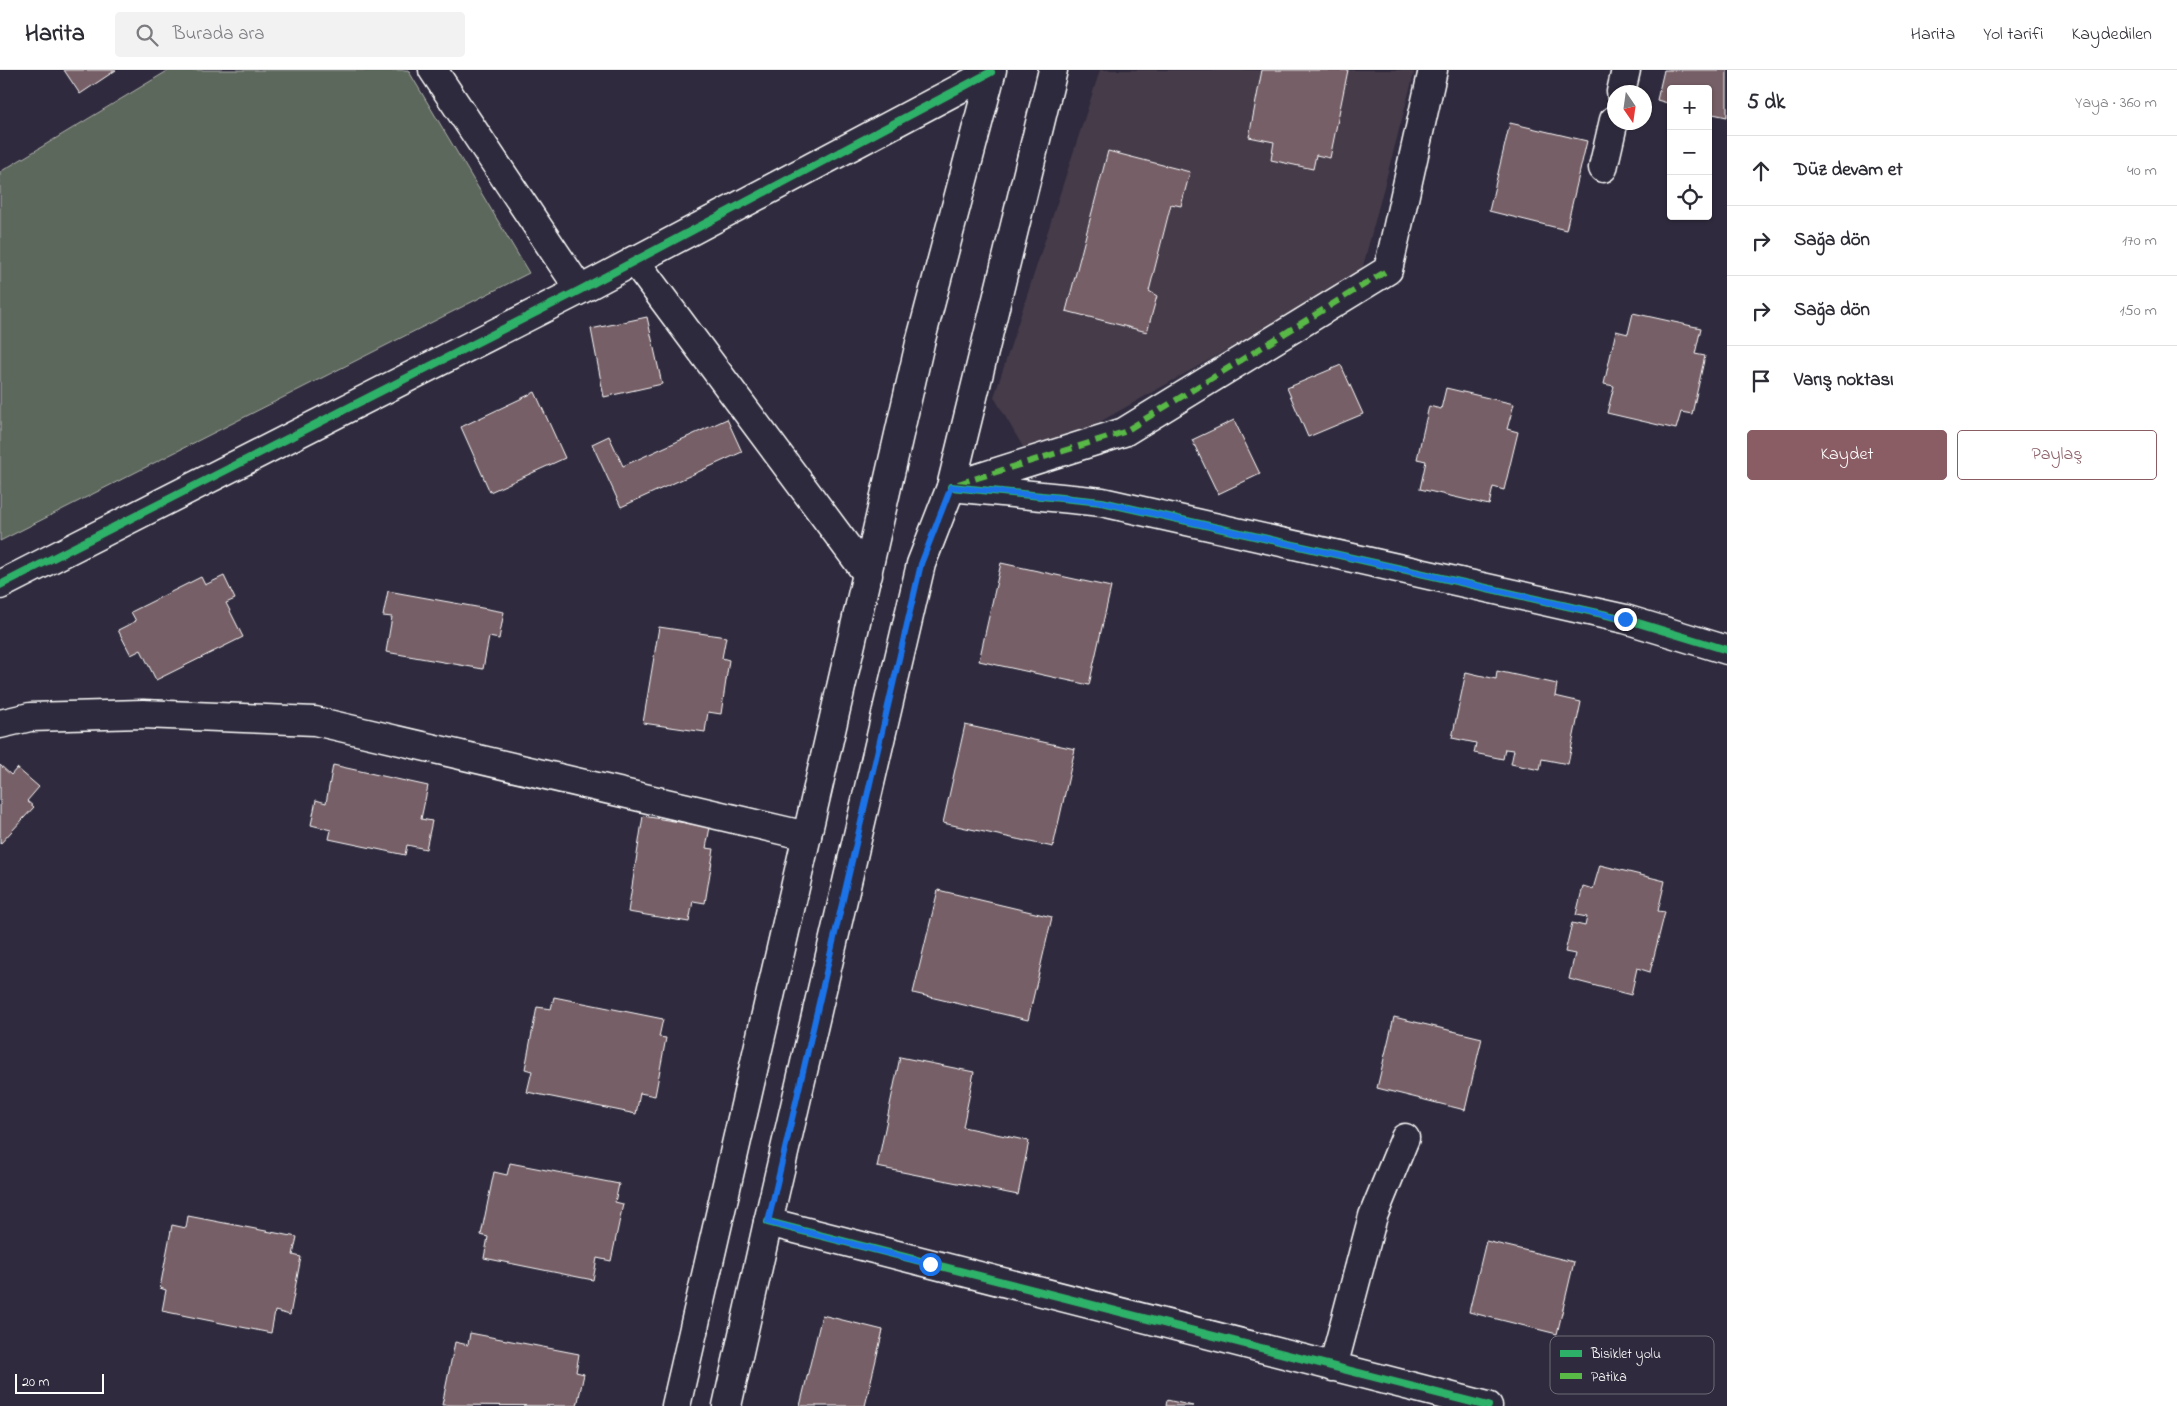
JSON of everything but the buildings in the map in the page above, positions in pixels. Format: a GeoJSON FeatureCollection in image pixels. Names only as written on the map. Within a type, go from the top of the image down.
{"type":"FeatureCollection","features":[{"type":"Feature","properties":{"kind":"street"},"geometry":{"type":"LineString","coordinates":[[434,70],[580,290]]}},
{"type":"Feature","properties":{"kind":"street"},"geometry":{"type":"LineString","coordinates":[[727,1406],[921,564],[951,487],[1052,70]]}},
{"type":"Feature","properties":{"kind":"street"},"geometry":{"type":"LineString","coordinates":[[951,487],[1124,432],[1388,270],[1433,70]]}},
{"type":"Feature","properties":{"kind":"street"},"geometry":{"type":"LineString","coordinates":[[1623,85],[1626,70]]}},
{"type":"Feature","properties":{"kind":"street"},"geometry":{"type":"LineString","coordinates":[[0,585],[580,290],[992,71]]}},
{"type":"Feature","properties":{"kind":"street"},"geometry":{"type":"LineString","coordinates":[[676,1406],[920,342],[992,71]]}},
{"type":"Feature","properties":{"kind":"street"},"geometry":{"type":"LineString","coordinates":[[1603,168],[1612,130]]}},
{"type":"Feature","properties":{"kind":"street"},"geometry":{"type":"LineString","coordinates":[[634,260],[868,574]]}},
{"type":"Feature","properties":{"kind":"street"},"geometry":{"type":"LineString","coordinates":[[951,487],[1102,502],[1625,619],[1727,650]]}},
{"type":"Feature","properties":{"kind":"street"},"geometry":{"type":"LineString","coordinates":[[0,724],[30,717],[143,714],[315,721],[807,836]]}},
{"type":"Feature","properties":{"kind":"street"},"geometry":{"type":"LineString","coordinates":[[1333,1366],[1373,1216],[1405,1138]]}},
{"type":"Feature","properties":{"kind":"street"},"geometry":{"type":"LineString","coordinates":[[768,1222],[1488,1406]]}},
{"type":"Feature","properties":{"kind":"shaded area"},"geometry":{"type":"Polygon","coordinates":[[[169,70],[408,70],[529,273],[0,541],[0,172],[169,70]]]}},
{"type":"Feature","properties":{"kind":"shaded area"},"geometry":{"type":"Polygon","coordinates":[[[1100,70],[1415,70],[1361,274],[1031,461],[994,397],[1100,70]]]}},
{"type":"Feature","properties":{"kind":"marked path"},"geometry":{"type":"LineString","coordinates":[[958,484],[1124,432],[1388,270]]}},
{"type":"Feature","properties":{"kind":"cycle path"},"geometry":{"type":"LineString","coordinates":[[0,585],[580,290],[991,72]]}},
{"type":"Feature","properties":{"kind":"cycle path"},"geometry":{"type":"LineString","coordinates":[[951,487],[1102,502],[1625,619],[1727,650]]}},
{"type":"Feature","properties":{"kind":"cycle path"},"geometry":{"type":"LineString","coordinates":[[768,1222],[1488,1406]]}},
{"type":"Feature","properties":{"kind":"route"},"geometry":{"type":"LineString","coordinates":[[930,1264],[768,1222],[921,564],[951,487],[1102,502],[1625,619]]}}]}
